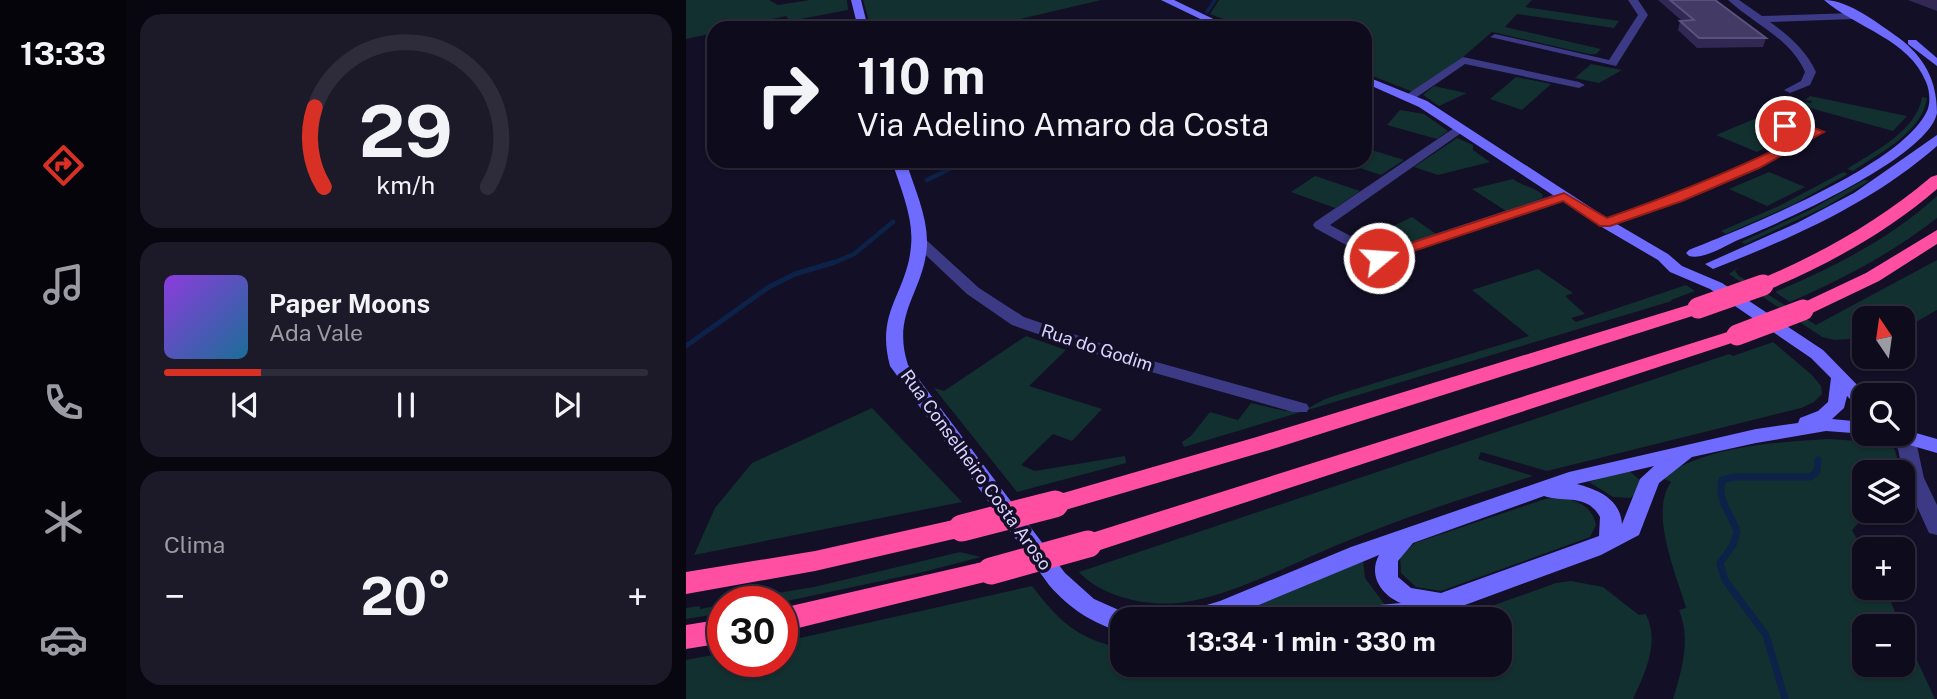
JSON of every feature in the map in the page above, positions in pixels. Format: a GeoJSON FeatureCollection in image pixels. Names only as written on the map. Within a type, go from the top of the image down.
{"type":"FeatureCollection","features":[{"type":"Feature","properties":{"kind":"highway"},"geometry":{"type":"LineString","coordinates":[[686,583],[815,561],[1055,505],[1242,450],[1698,308],[1763,285],[1820,260],[1892,217],[1937,180]]}},
{"type":"Feature","properties":{"kind":"highway"},"geometry":{"type":"LineString","coordinates":[[798,616],[991,572],[1088,544],[1737,335],[1803,310],[1875,275],[1937,235]]}},
{"type":"Feature","properties":{"kind":"highway"},"geometry":{"type":"LineString","coordinates":[[686,637],[707,634]]}},
{"type":"Feature","properties":{"kind":"main road"},"geometry":{"type":"LineString","coordinates":[[856,0],[861,21]]}},
{"type":"Feature","properties":{"kind":"main road"},"geometry":{"type":"LineString","coordinates":[[1166,0],[1212,21]]}},
{"type":"Feature","properties":{"kind":"main road"},"geometry":{"type":"LineString","coordinates":[[1829,0],[1905,49],[1929,75],[1935,98],[1928,119],[1894,151],[1834,190],[1780,217],[1681,256],[1676,269],[1690,274],[1714,273],[1846,203],[1898,171],[1937,139]]}},
{"type":"Feature","properties":{"kind":"main road"},"geometry":{"type":"LineString","coordinates":[[1843,0],[1910,41],[1937,64]]}},
{"type":"Feature","properties":{"kind":"main road"},"geometry":{"type":"LineString","coordinates":[[1854,16],[1868,15]]}},
{"type":"Feature","properties":{"kind":"main road"},"geometry":{"type":"LineString","coordinates":[[1372,82],[1410,97],[1605,223],[1647,247],[1681,256],[1704,256],[1714,273],[1852,384]]}},
{"type":"Feature","properties":{"kind":"main road","name":"Rua Conselheiro Costa Aroso"},"geometry":{"type":"LineString","coordinates":[[901,168],[919,241],[918,256],[895,313],[892,333],[895,355],[905,377],[1072,597],[1092,611],[1110,618]]}},
{"type":"Feature","properties":{"kind":"main road"},"geometry":{"type":"LineString","coordinates":[[1840,375],[1852,388]]}},
{"type":"Feature","properties":{"kind":"main road"},"geometry":{"type":"LineString","coordinates":[[1781,431],[1833,410],[1840,398],[1840,375]]}},
{"type":"Feature","properties":{"kind":"main road"},"geometry":{"type":"LineString","coordinates":[[1230,607],[1412,533],[1530,495],[1576,477],[1781,431],[1826,425],[1852,427]]}},
{"type":"Feature","properties":{"kind":"main road"},"geometry":{"type":"LineString","coordinates":[[1915,430],[1937,445]]}},
{"type":"Feature","properties":{"kind":"main road"},"geometry":{"type":"LineString","coordinates":[[1915,439],[1937,445]]}},
{"type":"Feature","properties":{"kind":"main road"},"geometry":{"type":"LineString","coordinates":[[1421,607],[1457,597],[1608,542],[1632,529],[1650,479],[1673,461],[1698,449]]}},
{"type":"Feature","properties":{"kind":"main road"},"geometry":{"type":"LineString","coordinates":[[1530,495],[1570,490],[1598,501],[1611,512],[1613,531],[1608,542]]}},
{"type":"Feature","properties":{"kind":"main road"},"geometry":{"type":"LineString","coordinates":[[1412,533],[1390,551],[1384,562],[1385,575],[1394,588],[1418,600],[1457,597]]}},
{"type":"Feature","properties":{"kind":"street"},"geometry":{"type":"LineString","coordinates":[[1495,37],[1612,64],[1643,15],[1641,8],[1633,0]]}},
{"type":"Feature","properties":{"kind":"street"},"geometry":{"type":"LineString","coordinates":[[1733,0],[1788,41],[1809,67],[1811,74],[1807,85],[1790,90]]}},
{"type":"Feature","properties":{"kind":"street"},"geometry":{"type":"LineString","coordinates":[[1759,19],[1854,16]]}},
{"type":"Feature","properties":{"kind":"street"},"geometry":{"type":"LineString","coordinates":[[1410,97],[1463,60],[1579,85]]}},
{"type":"Feature","properties":{"kind":"street"},"geometry":{"type":"LineString","coordinates":[[1460,128],[1320,225],[1379,258],[1564,196]]}},
{"type":"Feature","properties":{"kind":"street"},"geometry":{"type":"LineString","coordinates":[[1605,223],[1743,171],[1813,135]]}},
{"type":"Feature","properties":{"kind":"street","name":"Rua do Godim"},"geometry":{"type":"LineString","coordinates":[[919,241],[973,291],[1018,321],[1143,364],[1300,408]]}},
{"type":"Feature","properties":{"kind":"street"},"geometry":{"type":"LineString","coordinates":[[1907,446],[1914,478],[1937,527]]}},
{"type":"Feature","properties":{"kind":"green space"},"geometry":{"type":"Polygon","coordinates":[[[686,0],[769,0],[778,5],[810,0],[847,0],[848,10],[790,21],[786,16],[764,21],[707,21],[707,34],[686,39],[686,0]]]}},
{"type":"Feature","properties":{"kind":"green space"},"geometry":{"type":"Polygon","coordinates":[[[863,0],[1101,0],[1012,21],[869,21],[863,0]]]}},
{"type":"Feature","properties":{"kind":"green space"},"geometry":{"type":"Polygon","coordinates":[[[1219,0],[1532,0],[1525,7],[1619,21],[1614,28],[1517,14],[1505,27],[1601,49],[1596,54],[1589,54],[1492,32],[1463,57],[1413,92],[1372,76],[1372,21],[1228,21],[1210,14],[1219,0]]]}},
{"type":"Feature","properties":{"kind":"green space"},"geometry":{"type":"Polygon","coordinates":[[[1591,64],[1622,70],[1599,83],[1575,78],[1591,64]]]}},
{"type":"Feature","properties":{"kind":"green space"},"geometry":{"type":"Polygon","coordinates":[[[1516,77],[1551,84],[1522,110],[1490,99],[1516,77]]]}},
{"type":"Feature","properties":{"kind":"green space"},"geometry":{"type":"Polygon","coordinates":[[[1434,86],[1467,93],[1439,106],[1423,95],[1434,86]]]}},
{"type":"Feature","properties":{"kind":"green space"},"geometry":{"type":"Polygon","coordinates":[[[1810,96],[1907,116],[1893,131],[1796,104],[1799,101],[1811,103],[1812,101],[1805,100],[1810,96]]]}},
{"type":"Feature","properties":{"kind":"green space"},"geometry":{"type":"Polygon","coordinates":[[[1922,97],[1927,98],[1923,110],[1908,132],[1853,171],[1847,169],[1881,148],[1903,130],[1912,120],[1922,97]]]}},
{"type":"Feature","properties":{"kind":"green space"},"geometry":{"type":"Polygon","coordinates":[[[1400,110],[1424,114],[1448,131],[1437,139],[1387,125],[1400,110]]]}},
{"type":"Feature","properties":{"kind":"green space"},"geometry":{"type":"Polygon","coordinates":[[[1771,112],[1782,115],[1768,125],[1792,134],[1757,152],[1716,135],[1771,112]]]}},
{"type":"Feature","properties":{"kind":"green space"},"geometry":{"type":"Polygon","coordinates":[[[1457,138],[1473,145],[1473,150],[1490,162],[1438,175],[1414,167],[1457,138]]]}},
{"type":"Feature","properties":{"kind":"green space"},"geometry":{"type":"Polygon","coordinates":[[[1372,150],[1404,160],[1381,175],[1359,168],[1372,168],[1372,150]]]}},
{"type":"Feature","properties":{"kind":"green space"},"geometry":{"type":"Polygon","coordinates":[[[1769,172],[1805,187],[1767,206],[1729,189],[1769,172]]]}},
{"type":"Feature","properties":{"kind":"green space"},"geometry":{"type":"Polygon","coordinates":[[[1843,172],[1848,174],[1794,204],[1726,234],[1721,231],[1779,206],[1843,172]]]}},
{"type":"Feature","properties":{"kind":"green space"},"geometry":{"type":"Polygon","coordinates":[[[1315,176],[1360,191],[1335,208],[1291,192],[1315,176]]]}},
{"type":"Feature","properties":{"kind":"green space"},"geometry":{"type":"Polygon","coordinates":[[[1513,179],[1540,192],[1542,198],[1506,211],[1472,189],[1513,179]]]}},
{"type":"Feature","properties":{"kind":"green space"},"geometry":{"type":"Polygon","coordinates":[[[1864,180],[1869,181],[1825,207],[1745,244],[1741,242],[1810,210],[1864,180]]]}},
{"type":"Feature","properties":{"kind":"green space"},"geometry":{"type":"Polygon","coordinates":[[[1937,196],[1937,218],[1885,254],[1790,302],[1775,292],[1881,239],[1937,196]]]}},
{"type":"Feature","properties":{"kind":"green space"},"geometry":{"type":"Polygon","coordinates":[[[1412,217],[1436,234],[1395,247],[1371,237],[1412,217]]]}},
{"type":"Feature","properties":{"kind":"green space"},"geometry":{"type":"Polygon","coordinates":[[[1937,260],[1937,310],[1915,323],[1915,306],[1852,306],[1852,339],[1835,340],[1822,337],[1729,274],[1739,267],[1735,271],[1739,276],[1816,325],[1937,260]]]}},
{"type":"Feature","properties":{"kind":"green space"},"geometry":{"type":"Polygon","coordinates":[[[1538,269],[1573,293],[1565,296],[1585,314],[1571,318],[1576,322],[1686,285],[1695,291],[1672,301],[1184,447],[1182,442],[1191,436],[1210,412],[1238,420],[1251,403],[1285,411],[1303,411],[1325,399],[1352,390],[1529,336],[1472,290],[1538,269]]]}},
{"type":"Feature","properties":{"kind":"green space"},"geometry":{"type":"Polygon","coordinates":[[[1026,336],[1066,350],[1029,386],[1102,409],[1072,441],[1053,434],[1021,465],[1035,471],[1125,456],[1126,463],[1017,492],[934,388],[944,391],[1026,336]]]}},
{"type":"Feature","properties":{"kind":"green space"},"geometry":{"type":"Polygon","coordinates":[[[1773,342],[1821,386],[1822,394],[1814,402],[1801,408],[1547,471],[1481,452],[1478,459],[1533,476],[1389,524],[1240,587],[1198,600],[1165,604],[1125,598],[1100,588],[1079,572],[1729,354],[1733,356],[1773,342]]]}},
{"type":"Feature","properties":{"kind":"green space"},"geometry":{"type":"Polygon","coordinates":[[[872,408],[962,502],[694,555],[715,508],[752,463],[872,408]]]}},
{"type":"Feature","properties":{"kind":"green space"},"geometry":{"type":"Polygon","coordinates":[[[1852,441],[1852,446],[1891,446],[1895,450],[1898,460],[1852,460],[1852,523],[1859,523],[1852,530],[1856,537],[1852,537],[1852,600],[1890,600],[1896,614],[1852,614],[1852,677],[1915,677],[1915,656],[1935,699],[1673,699],[1685,643],[1679,610],[1686,608],[1663,526],[1665,495],[1671,482],[1662,478],[1679,467],[1720,452],[1787,442],[1852,441]]]}},
{"type":"Feature","properties":{"kind":"green space"},"geometry":{"type":"Polygon","coordinates":[[[1628,470],[1640,480],[1635,494],[1630,498],[1613,497],[1589,482],[1628,470]]]}},
{"type":"Feature","properties":{"kind":"green space"},"geometry":{"type":"Polygon","coordinates":[[[1558,497],[1577,502],[1591,513],[1596,525],[1590,537],[1441,591],[1416,587],[1401,573],[1400,555],[1415,543],[1558,497]]]}},
{"type":"Feature","properties":{"kind":"green space"},"geometry":{"type":"Polygon","coordinates":[[[960,552],[981,557],[798,599],[798,590],[960,552]]]}},
{"type":"Feature","properties":{"kind":"green space"},"geometry":{"type":"Polygon","coordinates":[[[1363,561],[1365,578],[1385,605],[1357,607],[1253,607],[1363,561]]]}},
{"type":"Feature","properties":{"kind":"green space"},"geometry":{"type":"Polygon","coordinates":[[[1571,581],[1603,587],[1639,615],[1646,614],[1652,636],[1651,647],[1646,668],[1633,699],[686,699],[686,660],[707,656],[707,677],[798,677],[798,638],[1032,586],[1070,627],[1110,645],[1110,677],[1512,677],[1512,607],[1489,607],[1556,583],[1571,581]]]}},
{"type":"Feature","properties":{"kind":"green space"},"geometry":{"type":"Polygon","coordinates":[[[700,606],[700,609],[707,608],[707,616],[686,619],[686,608],[700,606]]]}},
{"type":"Feature","properties":{"kind":"building"},"geometry":{"type":"Polygon","coordinates":[[[1670,0],[1715,0],[1766,38],[1699,38],[1680,21],[1694,20],[1670,0]]]}},
{"type":"Feature","properties":{"kind":"waterway"},"geometry":{"type":"LineString","coordinates":[[1207,12],[1215,0]]}},
{"type":"Feature","properties":{"kind":"waterway"},"geometry":{"type":"LineString","coordinates":[[927,180],[952,168]]}},
{"type":"Feature","properties":{"kind":"waterway"},"geometry":{"type":"LineString","coordinates":[[831,264],[854,254],[893,222]]}},
{"type":"Feature","properties":{"kind":"waterway"},"geometry":{"type":"LineString","coordinates":[[686,346],[769,287],[795,274],[835,262]]}},
{"type":"Feature","properties":{"kind":"waterway"},"geometry":{"type":"LineString","coordinates":[[1785,699],[1766,635],[1725,580],[1720,563],[1733,545],[1737,532],[1721,495],[1722,480],[1734,477],[1810,477],[1817,472],[1818,460]]}},
{"type":"Feature","properties":{"kind":"route"},"geometry":{"type":"LineString","coordinates":[[1379,258],[1564,196],[1605,223],[1677,198],[1755,165],[1818,132],[1792,122],[1785,126]]}}]}
